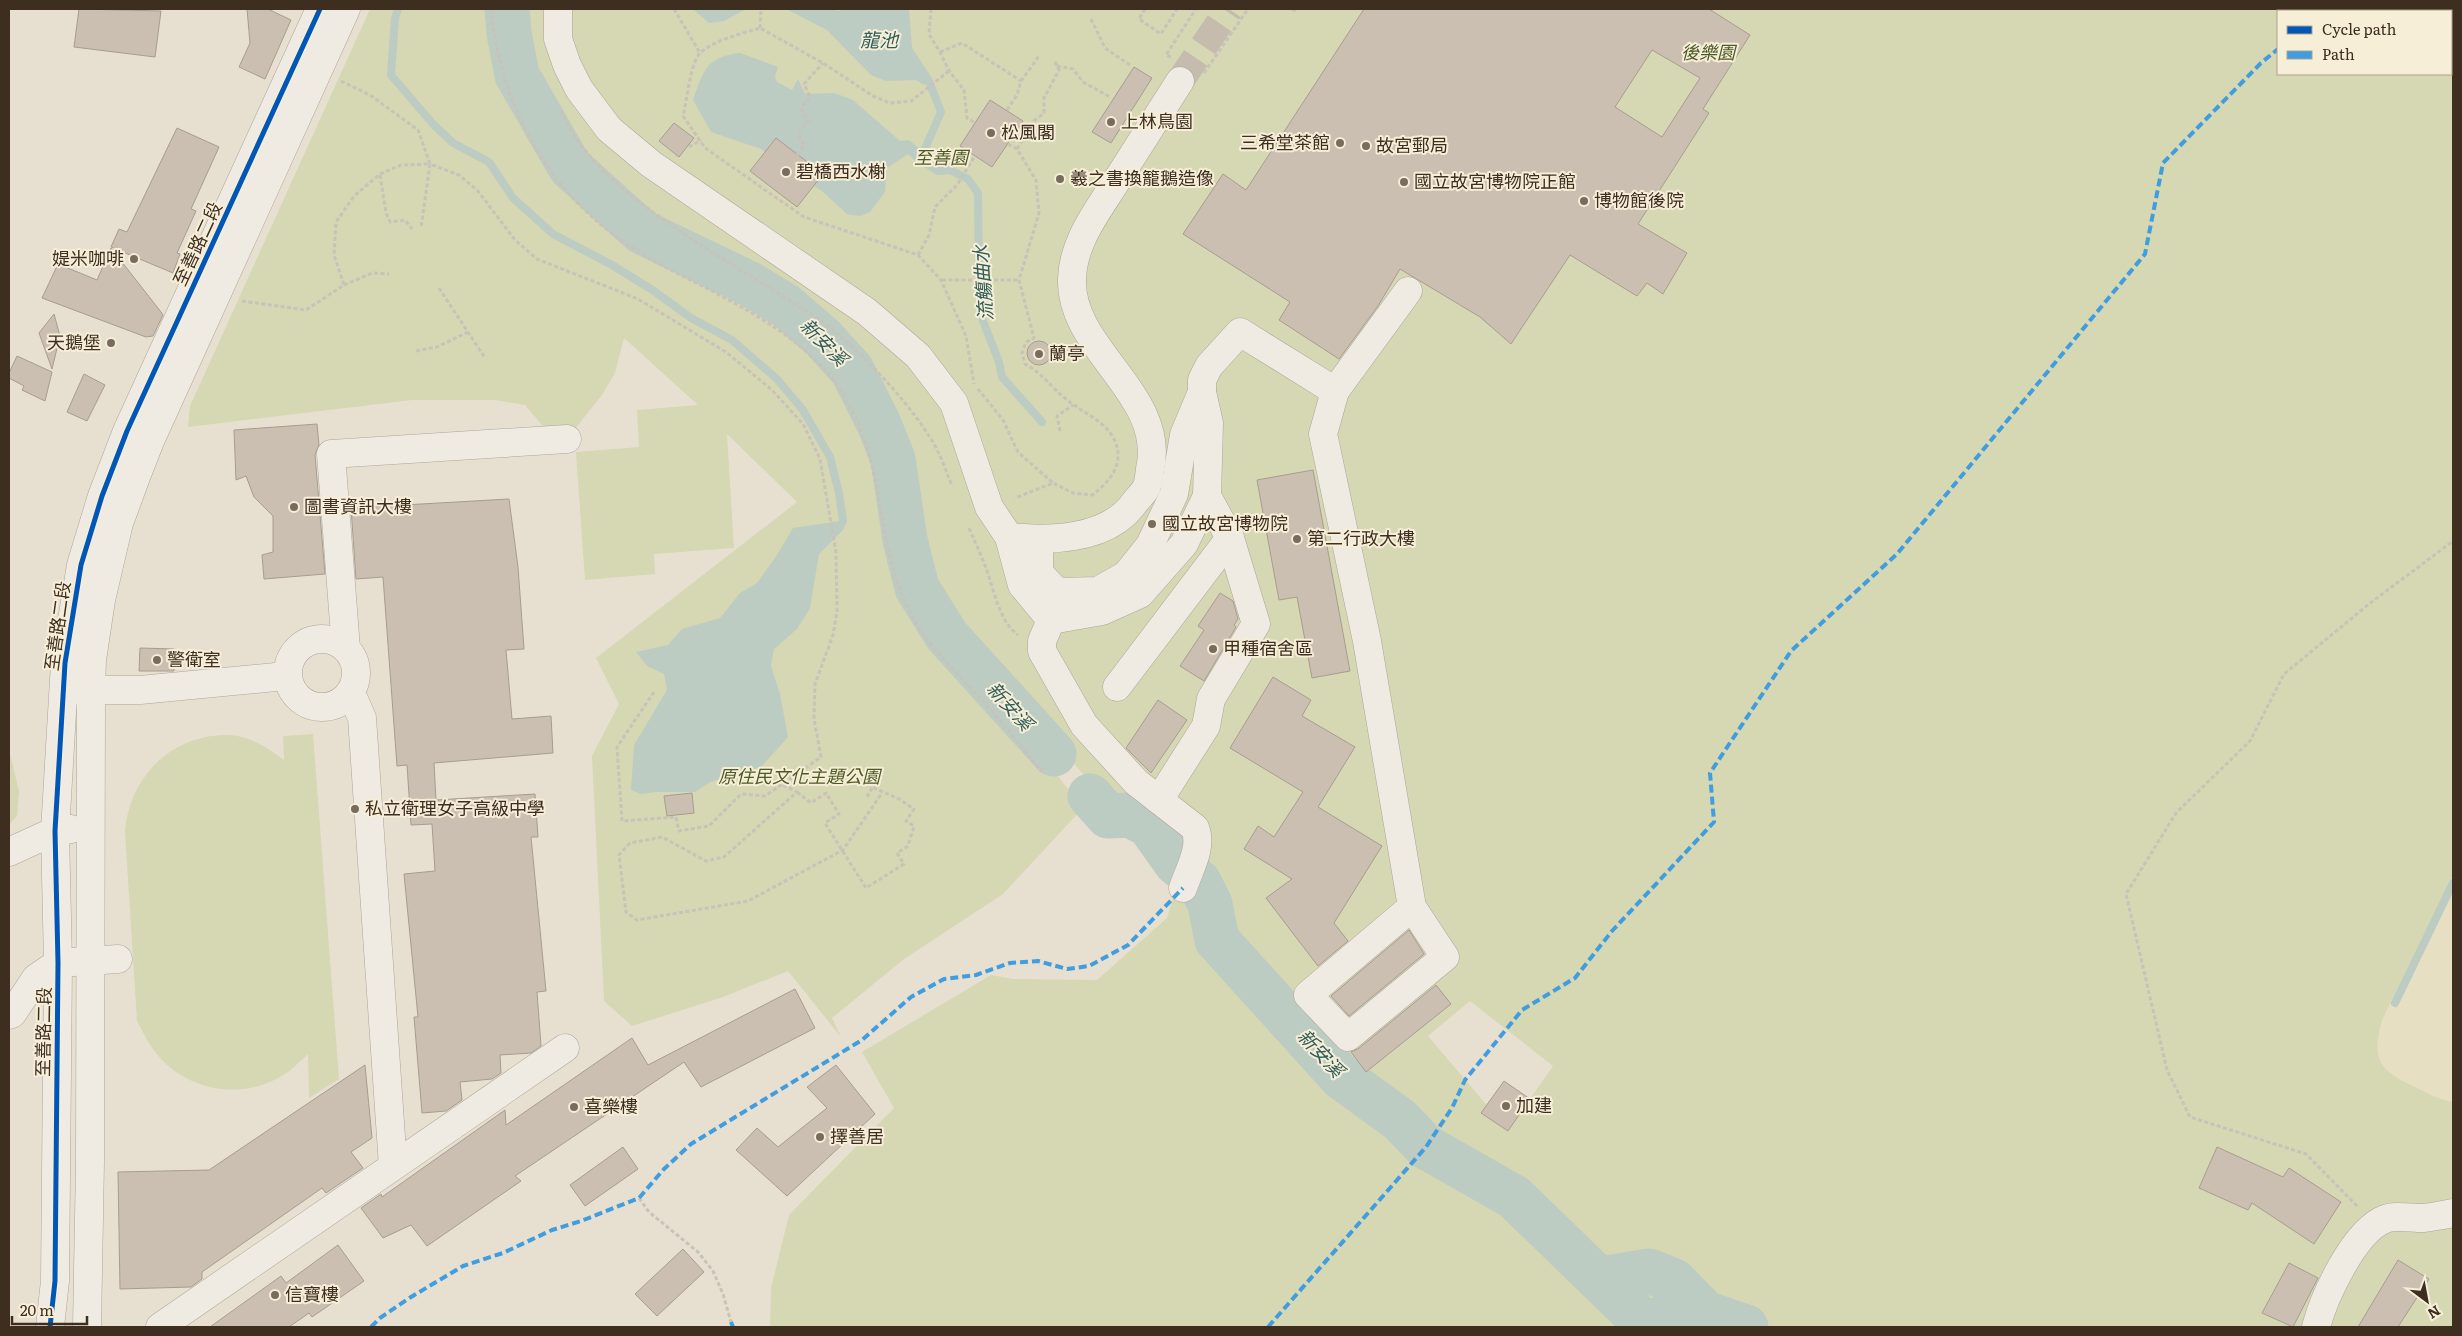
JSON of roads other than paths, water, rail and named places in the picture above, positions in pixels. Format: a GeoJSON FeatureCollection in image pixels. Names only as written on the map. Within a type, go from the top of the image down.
{"type":"FeatureCollection","features":[{"type":"Feature","properties":{"kind":"street"},"geometry":{"type":"LineString","coordinates":[[558,9],[558,38],[567,65],[580,89],[609,129],[651,164],[867,312],[918,356],[954,403],[989,507],[1009,536],[1022,585],[1046,630],[1042,651],[1084,725],[1136,782],[1195,828],[1198,843],[1187,876]]}},
{"type":"Feature","properties":{"kind":"street","name":"至善路二段"},"geometry":{"type":"LineString","coordinates":[[87,1327],[91,961],[91,690],[92,660],[101,600],[119,523],[136,477],[328,12]]}},
{"type":"Feature","properties":{"kind":"street","name":"至善路二段"},"geometry":{"type":"LineString","coordinates":[[50,1327],[55,1281],[58,963],[55,831],[65,663],[81,565],[102,496],[127,431],[328,12]]}},
{"type":"Feature","properties":{"kind":"street"},"geometry":{"type":"LineString","coordinates":[[1009,536],[1039,540],[1093,532],[1123,518],[1146,487],[1153,457],[1149,425],[1131,393],[1095,343],[1077,309],[1072,280],[1077,248],[1094,216],[1185,72]]}},
{"type":"Feature","properties":{"kind":"street"},"geometry":{"type":"LineString","coordinates":[[1408,291],[1335,391],[1323,434],[1367,641],[1412,907],[1445,958],[1348,1037],[1308,995],[1412,907]]}},
{"type":"Feature","properties":{"kind":"street"},"geometry":{"type":"LineString","coordinates":[[1046,630],[1102,611],[1140,594],[1184,544],[1207,496],[1209,423],[1202,392],[1202,380],[1209,366],[1240,332],[1335,391]]}},
{"type":"Feature","properties":{"kind":"street"},"geometry":{"type":"LineString","coordinates":[[1039,540],[1039,573],[1057,592],[1098,590],[1126,575],[1150,545],[1174,494],[1184,435],[1202,392]]}},
{"type":"Feature","properties":{"kind":"street"},"geometry":{"type":"LineString","coordinates":[[393,1166],[362,718],[352,693],[356,668],[346,649],[331,454],[567,439]]}},
{"type":"Feature","properties":{"kind":"street"},"geometry":{"type":"LineString","coordinates":[[1159,800],[1206,726],[1211,699],[1256,624],[1230,538],[1207,496]]}},
{"type":"Feature","properties":{"kind":"street"},"geometry":{"type":"LineString","coordinates":[[1117,687],[1230,538]]}},
{"type":"Feature","properties":{"kind":"street"},"geometry":{"type":"LineString","coordinates":[[346,649],[336,642],[326,639],[314,640],[303,644],[289,662],[286,676],[294,694],[302,702],[312,707],[324,708],[334,705],[352,693]]}},
{"type":"Feature","properties":{"kind":"street"},"geometry":{"type":"LineString","coordinates":[[63,690],[140,690],[286,676]]}},
{"type":"Feature","properties":{"kind":"street"},"geometry":{"type":"LineString","coordinates":[[9,852],[55,831],[90,828]]}},
{"type":"Feature","properties":{"kind":"street"},"geometry":{"type":"LineString","coordinates":[[9,1015],[12,1014],[36,978],[58,963],[118,959]]}},
{"type":"Feature","properties":{"kind":"street"},"geometry":{"type":"LineString","coordinates":[[160,1327],[565,1048]]}},
{"type":"Feature","properties":{"kind":"street"},"geometry":{"type":"LineString","coordinates":[[2316,1327],[2322,1304],[2351,1254],[2366,1233],[2376,1224],[2386,1218],[2424,1218],[2453,1213]]}},
{"type":"Feature","properties":{"kind":"water"},"geometry":{"type":"Polygon","coordinates":[[[693,9],[746,9],[724,21],[709,23],[693,9]]]}},
{"type":"Feature","properties":{"kind":"water","name":"龍池"},"geometry":{"type":"Polygon","coordinates":[[[786,9],[833,9],[839,11],[844,9],[909,9],[912,48],[932,78],[924,85],[916,80],[886,81],[871,75],[827,30],[786,9]]]}},
{"type":"Feature","properties":{"kind":"water"},"geometry":{"type":"Polygon","coordinates":[[[740,53],[778,67],[775,77],[777,82],[792,90],[798,79],[805,94],[834,93],[853,100],[900,141],[909,140],[929,157],[920,166],[908,154],[887,168],[885,192],[870,212],[860,216],[847,214],[823,192],[761,149],[711,132],[693,100],[704,73],[713,62],[729,55],[740,53]]]}},
{"type":"Feature","properties":{"kind":"water"},"geometry":{"type":"Polygon","coordinates":[[[847,520],[843,530],[819,554],[810,608],[797,629],[774,649],[771,666],[780,694],[788,737],[761,767],[710,782],[695,792],[641,794],[631,790],[634,745],[667,690],[664,674],[647,666],[636,652],[668,645],[682,629],[720,618],[740,593],[757,583],[793,528],[847,520]]]}},
{"type":"Feature","properties":{"kind":"waterway"},"geometry":{"type":"LineString","coordinates":[[398,9],[395,18],[391,75],[433,124],[453,143],[489,162],[513,198],[553,234],[612,265],[654,291],[691,318],[732,340],[777,379],[803,410],[830,457],[839,493],[843,521]]}},
{"type":"Feature","properties":{"kind":"waterway","name":"新安溪"},"geometry":{"type":"LineString","coordinates":[[507,9],[509,33],[517,75],[570,167],[642,232],[750,284],[786,306],[822,337],[852,370],[879,424],[893,459],[905,540],[917,588],[947,636],[1054,754]]}},
{"type":"Feature","properties":{"kind":"waterway","name":"流觴曲水"},"geometry":{"type":"LineString","coordinates":[[922,75],[929,81],[941,112],[924,151],[924,162],[938,171],[950,170],[968,179],[978,193],[979,280],[983,321],[999,362],[1002,377],[1042,422]]}},
{"type":"Feature","properties":{"kind":"waterway","name":"新安溪"},"geometry":{"type":"LineString","coordinates":[[1090,796],[1108,816],[1129,815],[1149,825],[1176,863],[1199,882],[1210,904],[1217,940],[1341,1077],[1400,1120],[1426,1147],[1514,1197],[1643,1322],[1705,1313],[1746,1327]]}},
{"type":"Feature","properties":{"kind":"waterway"},"geometry":{"type":"LineString","coordinates":[[2395,1003],[2453,883]]}},
{"type":"Feature","properties":{"kind":"waterway","name":"新安溪"},"geometry":{"type":"LineString","coordinates":[[1601,1279],[1649,1271],[1674,1281],[1705,1313]]}},
{"type":"Feature","properties":{"kind":"tunnel"},"geometry":{"type":"LineString","coordinates":[[1180,81],[1229,9]]}},
{"type":"Feature","properties":{"kind":"place","name":"上林鳥園"},"geometry":{"type":"Point","coordinates":[1111,122]}},
{"type":"Feature","properties":{"kind":"place","name":"松風閣"},"geometry":{"type":"Point","coordinates":[991,133]}},
{"type":"Feature","properties":{"kind":"place","name":"三希堂茶館"},"geometry":{"type":"Point","coordinates":[1340,143]}},
{"type":"Feature","properties":{"kind":"place","name":"故宮郵局"},"geometry":{"type":"Point","coordinates":[1366,146]}},
{"type":"Feature","properties":{"kind":"place","name":"碧橋西水榭"},"geometry":{"type":"Point","coordinates":[786,172]}},
{"type":"Feature","properties":{"kind":"place","name":"羲之書換籠鵝造像"},"geometry":{"type":"Point","coordinates":[1060,179]}},
{"type":"Feature","properties":{"kind":"place","name":"國立故宮博物院正館"},"geometry":{"type":"Point","coordinates":[1404,182]}},
{"type":"Feature","properties":{"kind":"place","name":"博物館後院"},"geometry":{"type":"Point","coordinates":[1584,201]}},
{"type":"Feature","properties":{"kind":"place","name":"媞米咖啡"},"geometry":{"type":"Point","coordinates":[134,259]}},
{"type":"Feature","properties":{"kind":"place","name":"天鵝堡"},"geometry":{"type":"Point","coordinates":[111,343]}},
{"type":"Feature","properties":{"kind":"place","name":"蘭亭"},"geometry":{"type":"Point","coordinates":[1039,354]}},
{"type":"Feature","properties":{"kind":"place","name":"圖書資訊大樓"},"geometry":{"type":"Point","coordinates":[294,507]}},
{"type":"Feature","properties":{"kind":"place","name":"國立故宮博物院"},"geometry":{"type":"Point","coordinates":[1152,524]}},
{"type":"Feature","properties":{"kind":"place","name":"第二行政大樓"},"geometry":{"type":"Point","coordinates":[1297,539]}},
{"type":"Feature","properties":{"kind":"place","name":"甲種宿舍區"},"geometry":{"type":"Point","coordinates":[1213,649]}},
{"type":"Feature","properties":{"kind":"place","name":"警衛室"},"geometry":{"type":"Point","coordinates":[157,660]}},
{"type":"Feature","properties":{"kind":"place","name":"私立衛理女子高級中學"},"geometry":{"type":"Point","coordinates":[355,809]}},
{"type":"Feature","properties":{"kind":"place","name":"加建"},"geometry":{"type":"Point","coordinates":[1506,1106]}},
{"type":"Feature","properties":{"kind":"place","name":"喜樂樓"},"geometry":{"type":"Point","coordinates":[574,1107]}},
{"type":"Feature","properties":{"kind":"place","name":"擇善居"},"geometry":{"type":"Point","coordinates":[820,1137]}},
{"type":"Feature","properties":{"kind":"place","name":"信寶樓"},"geometry":{"type":"Point","coordinates":[275,1295]}},
{"type":"Feature","properties":{"kind":"park label","name":"後樂園"},"geometry":{"type":"Point","coordinates":[1708,53]}},
{"type":"Feature","properties":{"kind":"park label","name":"至善園"},"geometry":{"type":"Point","coordinates":[941,158]}},
{"type":"Feature","properties":{"kind":"park label","name":"原住民文化主題公園"},"geometry":{"type":"Point","coordinates":[799,777]}}]}
